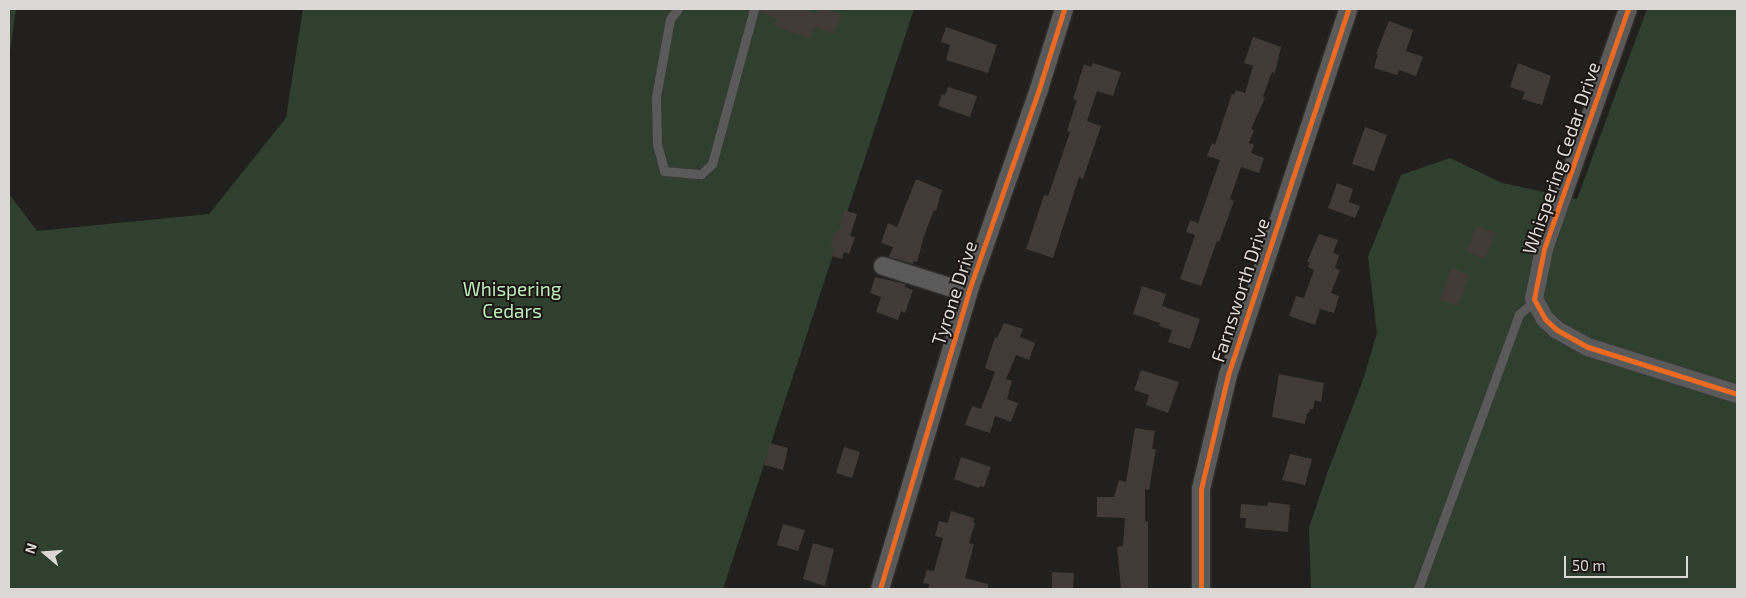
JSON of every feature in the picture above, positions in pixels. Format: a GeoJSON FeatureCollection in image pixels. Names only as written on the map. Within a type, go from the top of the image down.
{"type":"FeatureCollection","features":[{"type":"Feature","properties":{"kind":"street","name":"Tyrone Drive"},"geometry":{"type":"LineString","coordinates":[[880,589],[968,293],[1039,89],[1064,9]]}},
{"type":"Feature","properties":{"kind":"street","name":"Farnsworth Drive"},"geometry":{"type":"LineString","coordinates":[[1201,589],[1201,489],[1228,375],[1348,9]]}},
{"type":"Feature","properties":{"kind":"street","name":"Whispering Cedar Drive"},"geometry":{"type":"LineString","coordinates":[[1535,301],[1536,279],[1544,249],[1628,9]]}},
{"type":"Feature","properties":{"kind":"street"},"geometry":{"type":"LineString","coordinates":[[883,266],[968,293]]}},
{"type":"Feature","properties":{"kind":"street"},"geometry":{"type":"LineString","coordinates":[[1535,301],[1545,319],[1557,330],[1588,347],[1737,394]]}},
{"type":"Feature","properties":{"kind":"lane"},"geometry":{"type":"LineString","coordinates":[[678,9],[670,19],[656,97],[657,144],[664,171],[700,174],[712,164],[754,9]]}},
{"type":"Feature","properties":{"kind":"lane"},"geometry":{"type":"LineString","coordinates":[[1418,589],[1519,314],[1535,301]]}},
{"type":"Feature","properties":{"kind":"green space"},"geometry":{"type":"Polygon","coordinates":[[[9,9],[16,9],[9,58],[9,9]]]}},
{"type":"Feature","properties":{"kind":"green space","name":"Whispering Cedars"},"geometry":{"type":"Polygon","coordinates":[[[303,9],[914,9],[723,589],[9,589],[9,194],[37,231],[209,214],[286,118],[303,9]]]}},
{"type":"Feature","properties":{"kind":"green space"},"geometry":{"type":"Polygon","coordinates":[[[1647,9],[1737,9],[1737,589],[1311,589],[1309,528],[1328,471],[1363,380],[1377,333],[1368,257],[1401,175],[1450,158],[1502,183],[1577,199],[1647,9]]]}},
{"type":"Feature","properties":{"kind":"building"},"geometry":{"type":"Polygon","coordinates":[[[760,9],[803,9],[816,14],[818,9],[826,9],[841,15],[834,34],[815,27],[810,39],[774,26],[777,19],[760,12],[760,9]]]}},
{"type":"Feature","properties":{"kind":"building"},"geometry":{"type":"Polygon","coordinates":[[[1389,21],[1413,30],[1406,51],[1423,57],[1416,76],[1399,70],[1397,75],[1374,68],[1378,54],[1376,54],[1389,21]]]}},
{"type":"Feature","properties":{"kind":"building"},"geometry":{"type":"Polygon","coordinates":[[[946,27],[997,45],[988,73],[946,60],[950,45],[941,42],[946,27]]]}},
{"type":"Feature","properties":{"kind":"building"},"geometry":{"type":"Polygon","coordinates":[[[1253,37],[1281,47],[1275,73],[1272,72],[1263,97],[1265,98],[1251,129],[1254,130],[1249,143],[1254,145],[1251,153],[1264,158],[1259,173],[1241,167],[1230,199],[1234,201],[1201,286],[1180,279],[1195,235],[1186,232],[1190,220],[1198,223],[1220,160],[1207,156],[1212,143],[1215,145],[1232,94],[1234,95],[1236,90],[1245,93],[1253,66],[1244,63],[1253,37]]]}},
{"type":"Feature","properties":{"kind":"building"},"geometry":{"type":"Polygon","coordinates":[[[1093,63],[1121,72],[1113,96],[1097,91],[1087,121],[1101,126],[1083,179],[1079,177],[1053,258],[1026,249],[1044,195],[1048,196],[1070,132],[1067,131],[1077,100],[1073,99],[1084,64],[1091,67],[1093,63]]]}},
{"type":"Feature","properties":{"kind":"building"},"geometry":{"type":"Polygon","coordinates":[[[1518,63],[1551,76],[1542,105],[1522,99],[1525,92],[1510,87],[1518,63]]]}},
{"type":"Feature","properties":{"kind":"building"},"geometry":{"type":"Polygon","coordinates":[[[948,87],[977,96],[970,117],[938,106],[942,94],[945,95],[948,87]]]}},
{"type":"Feature","properties":{"kind":"building"},"geometry":{"type":"Polygon","coordinates":[[[1365,127],[1387,135],[1374,171],[1352,164],[1365,127]]]}},
{"type":"Feature","properties":{"kind":"building"},"geometry":{"type":"Polygon","coordinates":[[[916,179],[942,190],[936,211],[934,210],[924,236],[917,262],[914,261],[913,264],[889,257],[893,247],[881,243],[888,223],[897,227],[916,179]]]}},
{"type":"Feature","properties":{"kind":"building"},"geometry":{"type":"Polygon","coordinates":[[[1337,183],[1353,189],[1349,202],[1360,206],[1355,218],[1328,208],[1337,183]]]}},
{"type":"Feature","properties":{"kind":"building"},"geometry":{"type":"Polygon","coordinates":[[[844,210],[857,214],[850,236],[855,237],[849,254],[844,252],[842,259],[832,256],[834,249],[830,248],[836,230],[839,231],[844,210]]]}},
{"type":"Feature","properties":{"kind":"building"},"geometry":{"type":"Polygon","coordinates":[[[1476,226],[1495,233],[1485,259],[1467,252],[1476,226]]]}},
{"type":"Feature","properties":{"kind":"building"},"geometry":{"type":"Polygon","coordinates":[[[1319,234],[1338,240],[1333,253],[1339,255],[1335,268],[1340,270],[1331,293],[1339,296],[1334,313],[1320,309],[1315,325],[1289,316],[1296,296],[1304,298],[1314,270],[1308,267],[1310,262],[1307,262],[1319,234]]]}},
{"type":"Feature","properties":{"kind":"building"},"geometry":{"type":"Polygon","coordinates":[[[1451,268],[1469,274],[1458,306],[1440,300],[1451,268]]]}},
{"type":"Feature","properties":{"kind":"building"},"geometry":{"type":"Polygon","coordinates":[[[875,277],[906,284],[905,287],[913,290],[905,313],[901,311],[898,320],[876,312],[881,297],[870,293],[875,277]]]}},
{"type":"Feature","properties":{"kind":"building"},"geometry":{"type":"Polygon","coordinates":[[[1142,286],[1166,294],[1162,306],[1200,319],[1190,349],[1168,342],[1172,330],[1159,326],[1160,323],[1133,314],[1142,286]]]}},
{"type":"Feature","properties":{"kind":"building"},"geometry":{"type":"Polygon","coordinates":[[[1004,323],[1023,329],[1020,337],[1035,343],[1029,360],[1016,355],[1006,379],[1012,381],[1007,399],[1018,403],[1011,422],[995,416],[990,433],[965,425],[972,406],[981,409],[995,372],[985,368],[995,337],[997,338],[1004,323]]]}},
{"type":"Feature","properties":{"kind":"building"},"geometry":{"type":"Polygon","coordinates":[[[1141,370],[1179,382],[1168,413],[1146,405],[1149,395],[1134,390],[1141,370]]]}},
{"type":"Feature","properties":{"kind":"building"},"geometry":{"type":"Polygon","coordinates":[[[1279,374],[1324,383],[1321,402],[1315,400],[1313,409],[1310,409],[1309,413],[1307,413],[1305,424],[1272,417],[1279,374]]]}},
{"type":"Feature","properties":{"kind":"building"},"geometry":{"type":"Polygon","coordinates":[[[1135,428],[1155,431],[1152,449],[1156,449],[1149,490],[1145,489],[1145,521],[1148,522],[1148,589],[1121,589],[1117,547],[1123,546],[1125,518],[1097,517],[1097,497],[1114,497],[1119,480],[1126,482],[1135,428]]]}},
{"type":"Feature","properties":{"kind":"building"},"geometry":{"type":"Polygon","coordinates":[[[770,443],[788,448],[783,470],[764,465],[770,443]]]}},
{"type":"Feature","properties":{"kind":"building"},"geometry":{"type":"Polygon","coordinates":[[[844,447],[860,452],[852,478],[836,473],[844,447]]]}},
{"type":"Feature","properties":{"kind":"building"},"geometry":{"type":"Polygon","coordinates":[[[1290,454],[1312,459],[1305,485],[1282,480],[1290,454]]]}},
{"type":"Feature","properties":{"kind":"building"},"geometry":{"type":"Polygon","coordinates":[[[961,457],[991,467],[984,487],[980,486],[979,488],[954,479],[961,457]]]}},
{"type":"Feature","properties":{"kind":"building"},"geometry":{"type":"Polygon","coordinates":[[[1268,502],[1290,505],[1288,532],[1245,528],[1246,518],[1240,518],[1241,504],[1267,506],[1268,502]]]}},
{"type":"Feature","properties":{"kind":"building"},"geometry":{"type":"Polygon","coordinates":[[[951,511],[974,518],[973,522],[975,523],[969,543],[974,544],[965,578],[988,584],[988,589],[928,589],[929,584],[923,583],[927,570],[934,571],[943,538],[935,536],[939,521],[948,523],[951,511]]]}},
{"type":"Feature","properties":{"kind":"building"},"geometry":{"type":"Polygon","coordinates":[[[783,524],[805,530],[798,551],[777,545],[783,524]]]}},
{"type":"Feature","properties":{"kind":"building"},"geometry":{"type":"Polygon","coordinates":[[[813,543],[834,549],[825,586],[803,579],[813,543]]]}},
{"type":"Feature","properties":{"kind":"building"},"geometry":{"type":"Polygon","coordinates":[[[1052,572],[1074,573],[1073,589],[1052,589],[1052,572]]]}},
{"type":"Feature","properties":{"kind":"cycle path"},"geometry":{"type":"LineString","coordinates":[[880,589],[968,293],[1039,89],[1064,9]]}},
{"type":"Feature","properties":{"kind":"cycle path"},"geometry":{"type":"LineString","coordinates":[[1201,589],[1201,489],[1228,375],[1348,9]]}},
{"type":"Feature","properties":{"kind":"cycle path"},"geometry":{"type":"LineString","coordinates":[[1628,9],[1544,249],[1534,299],[1545,319],[1557,330],[1588,347],[1737,394]]}}]}
